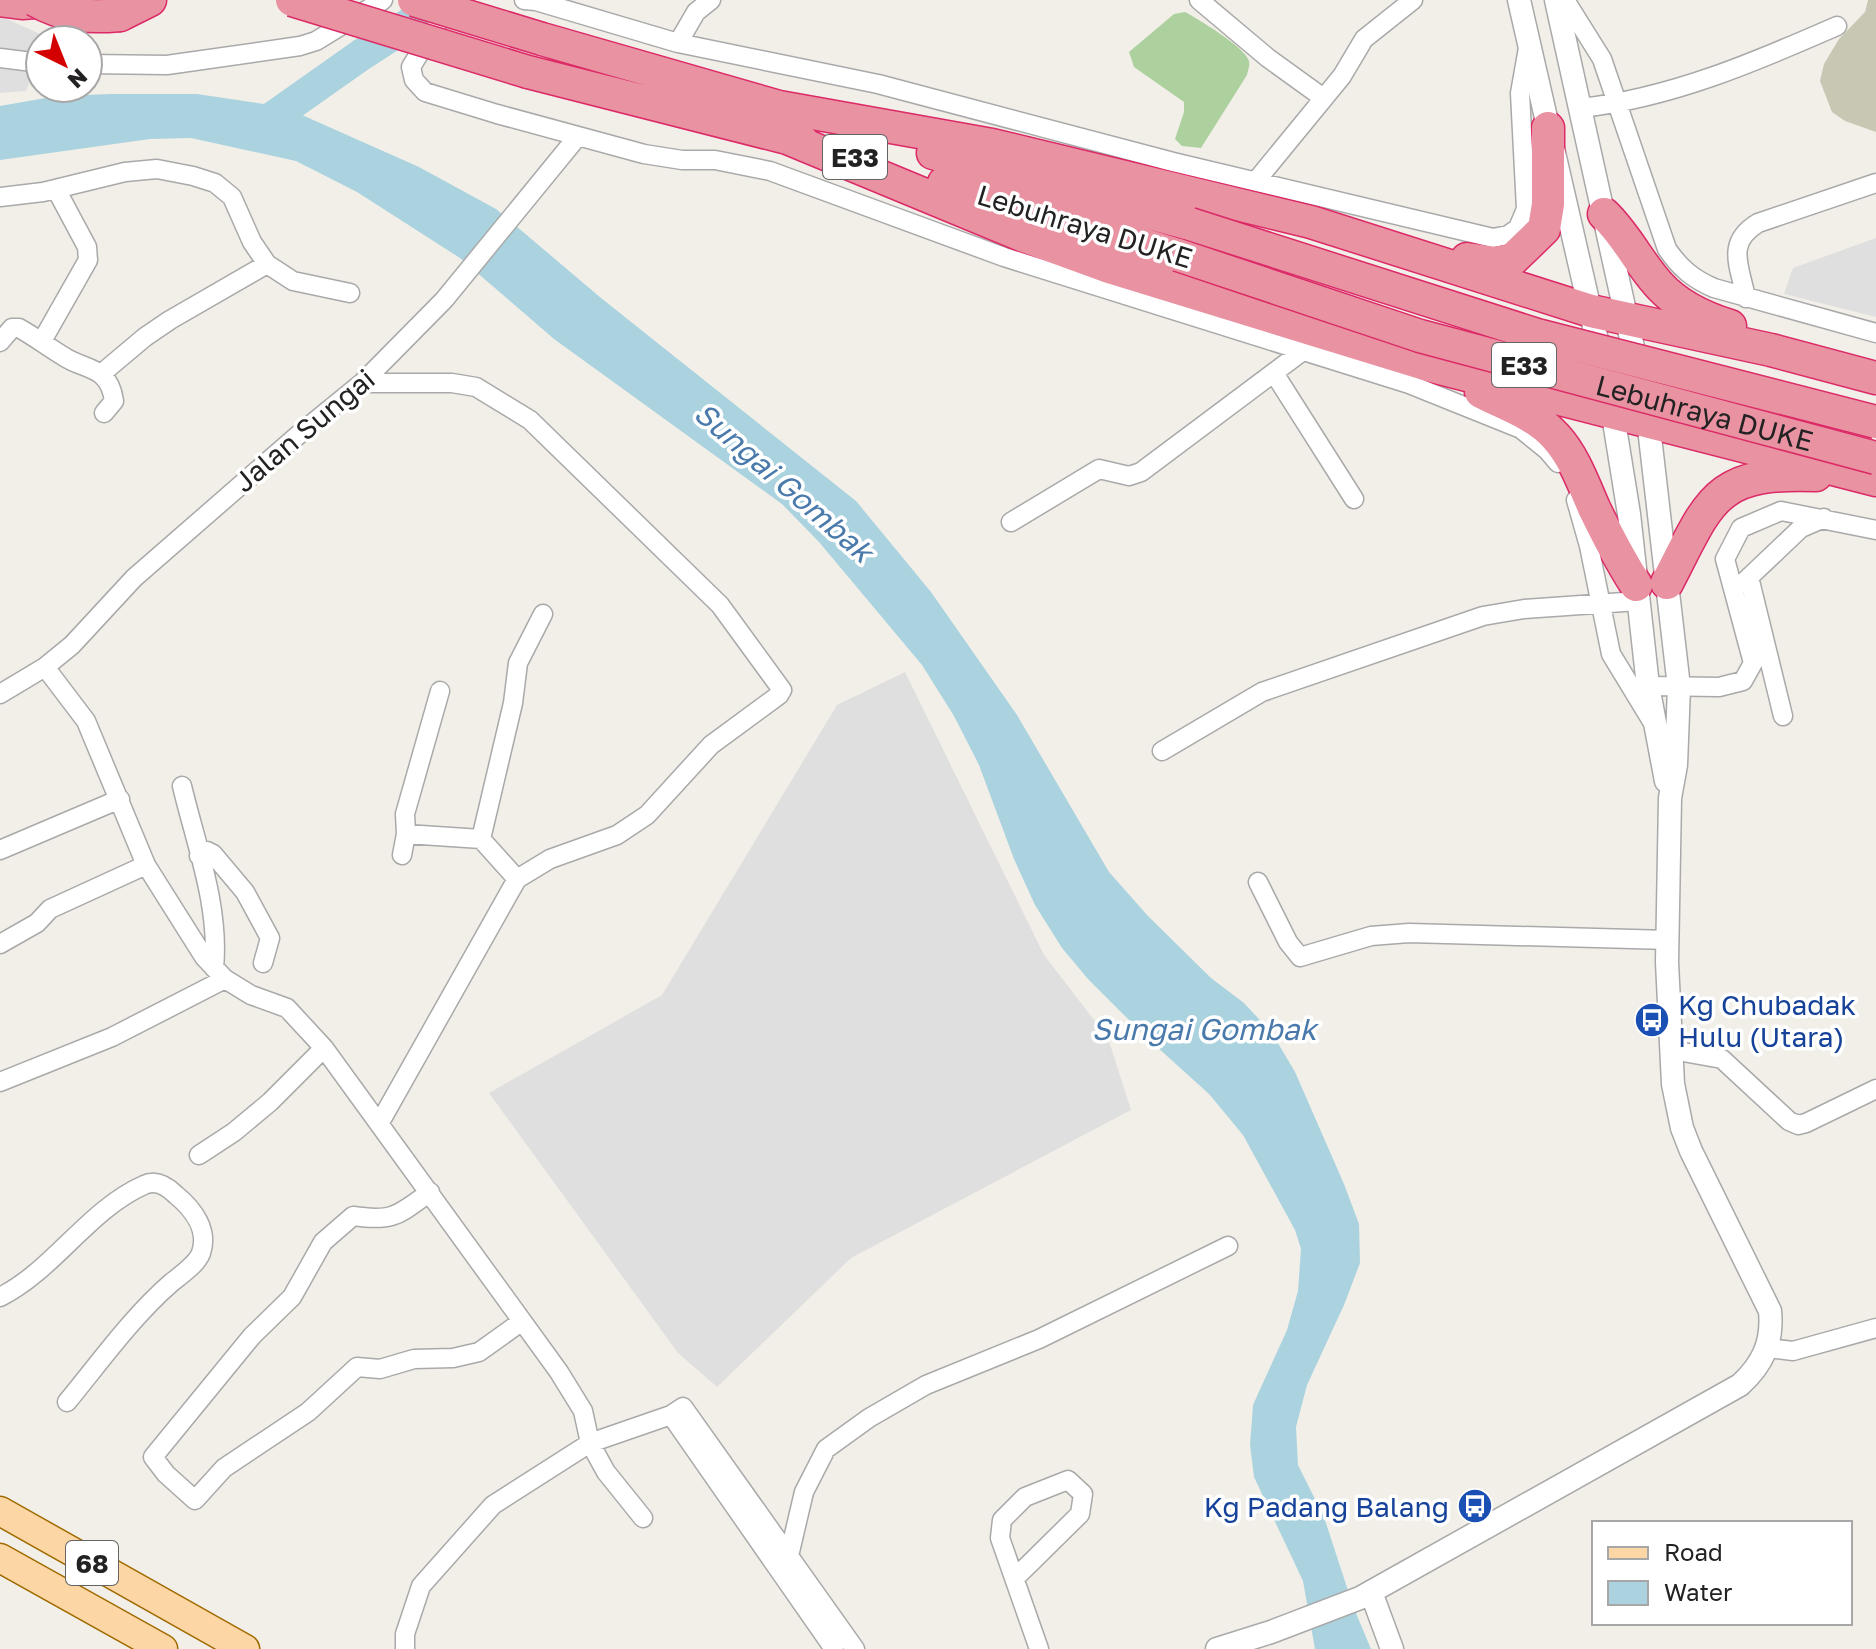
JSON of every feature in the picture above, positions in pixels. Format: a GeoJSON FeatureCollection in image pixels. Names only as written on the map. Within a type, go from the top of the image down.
{"type":"FeatureCollection","features":[{"type":"Feature","properties":{"kind":"highway"},"geometry":{"type":"LineString","coordinates":[[0,0],[22,3],[66,0]]}},
{"type":"Feature","properties":{"kind":"highway"},"geometry":{"type":"LineString","coordinates":[[35,0],[50,9],[91,18],[120,15],[150,0]]}},
{"type":"Feature","properties":{"kind":"highway","name":"Lebuhraya DUKE"},"geometry":{"type":"LineString","coordinates":[[292,0],[528,72],[950,158],[1190,224],[1537,335],[1876,422]]}},
{"type":"Feature","properties":{"kind":"highway","name":"Lebuhraya DUKE"},"geometry":{"type":"LineString","coordinates":[[414,0],[542,39],[1420,336],[1873,472]]}},
{"type":"Feature","properties":{"kind":"highway"},"geometry":{"type":"LineString","coordinates":[[782,122],[992,145],[1311,222],[1591,311],[1771,350],[1876,378]]}},
{"type":"Feature","properties":{"kind":"highway"},"geometry":{"type":"LineString","coordinates":[[782,122],[1013,231],[1109,267],[1428,365],[1873,472]]}},
{"type":"Feature","properties":{"kind":"highway"},"geometry":{"type":"LineString","coordinates":[[1428,258],[1496,263],[1513,259],[1531,245],[1544,229],[1548,204],[1548,128]]}},
{"type":"Feature","properties":{"kind":"highway"},"geometry":{"type":"LineString","coordinates":[[1604,214],[1622,231],[1658,284],[1694,311],[1723,324],[1876,372]]}},
{"type":"Feature","properties":{"kind":"highway"},"geometry":{"type":"LineString","coordinates":[[1428,365],[1519,410],[1556,436],[1570,456],[1604,529],[1647,590],[1708,507],[1721,493],[1735,485],[1768,475],[1873,472]]}},
{"type":"Feature","properties":{"kind":"main road","name":"68"},"geometry":{"type":"LineString","coordinates":[[0,1511],[245,1649]]}},
{"type":"Feature","properties":{"kind":"main road","name":"68"},"geometry":{"type":"LineString","coordinates":[[0,1558],[163,1649]]}},
{"type":"Feature","properties":{"kind":"street"},"geometry":{"type":"LineString","coordinates":[[104,64],[167,65],[300,46],[316,41],[383,0]]}},
{"type":"Feature","properties":{"kind":"street"},"geometry":{"type":"LineString","coordinates":[[458,0],[442,16],[411,67],[414,80],[425,92],[644,154],[682,160],[715,160],[770,171],[1004,257],[1409,384],[1521,429],[1547,450],[1561,467],[1573,490],[1589,546],[1611,654],[1656,729]]}},
{"type":"Feature","properties":{"kind":"street"},"geometry":{"type":"LineString","coordinates":[[524,0],[678,43],[878,84],[1173,162],[1493,238],[1508,235],[1518,228],[1526,209],[1520,93],[1529,42]]}},
{"type":"Feature","properties":{"kind":"street"},"geometry":{"type":"LineString","coordinates":[[678,43],[696,12],[711,0]]}},
{"type":"Feature","properties":{"kind":"street"},"geometry":{"type":"LineString","coordinates":[[1199,0],[1268,58],[1322,97]]}},
{"type":"Feature","properties":{"kind":"street"},"geometry":{"type":"LineString","coordinates":[[1256,181],[1342,76],[1364,39],[1413,0]]}},
{"type":"Feature","properties":{"kind":"street"},"geometry":{"type":"LineString","coordinates":[[1217,1649],[1271,1632],[1365,1595],[1740,1385],[1757,1370],[1768,1348],[1772,1330],[1770,1311],[1691,1151],[1682,1128],[1673,1084],[1669,940],[1670,798],[1676,765],[1679,687],[1647,590],[1629,514],[1613,411],[1519,0]]}},
{"type":"Feature","properties":{"kind":"street"},"geometry":{"type":"LineString","coordinates":[[1556,0],[1648,420],[1648,686],[1670,798]]}},
{"type":"Feature","properties":{"kind":"street"},"geometry":{"type":"LineString","coordinates":[[1565,0],[1602,59],[1620,104],[1667,249],[1679,266],[1696,280],[1746,298],[1876,333]]}},
{"type":"Feature","properties":{"kind":"street"},"geometry":{"type":"LineString","coordinates":[[1581,108],[1620,104],[1752,63],[1837,26]]}},
{"type":"Feature","properties":{"kind":"street"},"geometry":{"type":"LineString","coordinates":[[0,58],[24,61]]}},
{"type":"Feature","properties":{"kind":"street","name":"Jalan Sungai"},"geometry":{"type":"LineString","coordinates":[[0,694],[45,667],[72,645],[134,578],[362,383],[444,300],[578,136]]}},
{"type":"Feature","properties":{"kind":"street"},"geometry":{"type":"LineString","coordinates":[[0,197],[56,189],[125,172],[157,169],[193,176],[215,183],[232,197],[252,242],[267,264],[293,281],[350,293]]}},
{"type":"Feature","properties":{"kind":"street"},"geometry":{"type":"LineString","coordinates":[[1746,298],[1737,245],[1744,232],[1758,223],[1876,183]]}},
{"type":"Feature","properties":{"kind":"street"},"geometry":{"type":"LineString","coordinates":[[42,341],[88,260],[87,247],[56,189]]}},
{"type":"Feature","properties":{"kind":"street"},"geometry":{"type":"LineString","coordinates":[[101,374],[170,320],[267,264]]}},
{"type":"Feature","properties":{"kind":"street"},"geometry":{"type":"LineString","coordinates":[[0,342],[12,328],[19,328],[64,357],[92,367],[101,374],[113,394],[114,401],[104,413]]}},
{"type":"Feature","properties":{"kind":"street"},"geometry":{"type":"LineString","coordinates":[[1011,522],[1099,469],[1129,476],[1141,472],[1304,350]]}},
{"type":"Feature","properties":{"kind":"street"},"geometry":{"type":"LineString","coordinates":[[1274,373],[1354,499]]}},
{"type":"Feature","properties":{"kind":"street"},"geometry":{"type":"LineString","coordinates":[[362,383],[452,383],[476,387],[530,420],[720,605],[782,690],[711,745],[647,815],[617,835],[550,859],[517,879],[379,1124]]}},
{"type":"Feature","properties":{"kind":"street"},"geometry":{"type":"LineString","coordinates":[[1648,686],[1719,687],[1743,681],[1753,663],[1725,559],[1741,528],[1781,511],[1876,530]]}},
{"type":"Feature","properties":{"kind":"street"},"geometry":{"type":"LineString","coordinates":[[1735,592],[1801,528],[1824,518]]}},
{"type":"Feature","properties":{"kind":"street"},"geometry":{"type":"LineString","coordinates":[[1749,577],[1783,716]]}},
{"type":"Feature","properties":{"kind":"street"},"geometry":{"type":"LineString","coordinates":[[1162,751],[1262,692],[1469,621],[1524,609],[1600,603],[1647,590]]}},
{"type":"Feature","properties":{"kind":"street"},"geometry":{"type":"LineString","coordinates":[[481,839],[513,703],[518,663],[543,614]]}},
{"type":"Feature","properties":{"kind":"street"},"geometry":{"type":"LineString","coordinates":[[45,667],[86,721],[146,865],[172,909],[220,974],[251,995],[287,1008],[324,1048],[559,1372],[583,1411],[590,1443],[606,1472],[643,1518]]}},
{"type":"Feature","properties":{"kind":"street"},"geometry":{"type":"LineString","coordinates":[[402,855],[406,834],[405,814],[440,691]]}},
{"type":"Feature","properties":{"kind":"street"},"geometry":{"type":"LineString","coordinates":[[182,786],[211,901],[220,974]]}},
{"type":"Feature","properties":{"kind":"street"},"geometry":{"type":"LineString","coordinates":[[0,850],[120,799]]}},
{"type":"Feature","properties":{"kind":"street"},"geometry":{"type":"LineString","coordinates":[[406,834],[481,839],[517,879]]}},
{"type":"Feature","properties":{"kind":"street"},"geometry":{"type":"LineString","coordinates":[[199,856],[207,851],[213,854],[245,892],[270,938],[263,963]]}},
{"type":"Feature","properties":{"kind":"street"},"geometry":{"type":"LineString","coordinates":[[0,944],[37,923],[50,909],[146,865]]}},
{"type":"Feature","properties":{"kind":"street"},"geometry":{"type":"LineString","coordinates":[[1258,882],[1288,942],[1300,957],[1371,936],[1409,933],[1669,940]]}},
{"type":"Feature","properties":{"kind":"street"},"geometry":{"type":"LineString","coordinates":[[0,1082],[112,1037],[220,974]]}},
{"type":"Feature","properties":{"kind":"street"},"geometry":{"type":"LineString","coordinates":[[199,1155],[234,1132],[270,1102],[324,1048]]}},
{"type":"Feature","properties":{"kind":"street"},"geometry":{"type":"LineString","coordinates":[[1672,1050],[1722,1059],[1789,1121],[1798,1125],[1876,1089]]}},
{"type":"Feature","properties":{"kind":"street"},"geometry":{"type":"LineString","coordinates":[[0,1297],[17,1288],[69,1240],[146,1183],[158,1182],[174,1193],[199,1222],[204,1239],[201,1256],[145,1308],[67,1402]]}},
{"type":"Feature","properties":{"kind":"street"},"geometry":{"type":"LineString","coordinates":[[430,1192],[397,1215],[380,1220],[353,1216],[323,1242],[292,1297],[252,1336],[153,1457],[166,1474],[195,1500],[224,1468],[308,1412],[357,1367],[380,1369],[414,1359],[453,1358],[479,1352],[521,1322]]}},
{"type":"Feature","properties":{"kind":"street"},"geometry":{"type":"LineString","coordinates":[[834,1649],[783,1561],[804,1492],[826,1449],[858,1425],[926,1385],[1039,1339],[1228,1246]]}},
{"type":"Feature","properties":{"kind":"street"},"geometry":{"type":"LineString","coordinates":[[1768,1348],[1793,1351],[1876,1328]]}},
{"type":"Feature","properties":{"kind":"street"},"geometry":{"type":"LineString","coordinates":[[405,1649],[405,1634],[421,1586],[493,1505],[590,1443],[677,1411],[783,1561],[855,1649]]}},
{"type":"Feature","properties":{"kind":"street"},"geometry":{"type":"LineString","coordinates":[[1015,1578],[1080,1514],[1083,1494],[1068,1480],[1025,1497],[1002,1520],[1000,1538],[1039,1649]]}},
{"type":"Feature","properties":{"kind":"street"},"geometry":{"type":"LineString","coordinates":[[1365,1595],[1392,1649]]}},
{"type":"Feature","properties":{"kind":"shaded area"},"geometry":{"type":"Polygon","coordinates":[[[1868,0],[1876,0],[1876,132],[1845,121],[1832,112],[1820,81],[1824,64],[1839,39],[1865,12],[1868,0]]]}},
{"type":"Feature","properties":{"kind":"shaded area"},"geometry":{"type":"Polygon","coordinates":[[[0,16],[24,27],[24,91],[0,93],[0,16]]]}},
{"type":"Feature","properties":{"kind":"shaded area"},"geometry":{"type":"Polygon","coordinates":[[[1876,238],[1876,317],[1784,294],[1793,268],[1876,238]]]}},
{"type":"Feature","properties":{"kind":"shaded area"},"geometry":{"type":"Polygon","coordinates":[[[905,672],[1044,955],[1108,1038],[1131,1110],[851,1258],[717,1387],[678,1353],[489,1093],[662,995],[837,705],[905,672]]]}},
{"type":"Feature","properties":{"kind":"green space"},"geometry":{"type":"Polygon","coordinates":[[[1185,12],[1230,41],[1246,55],[1249,63],[1247,75],[1201,148],[1182,146],[1175,139],[1184,102],[1134,67],[1129,52],[1174,14],[1185,12]]]}},
{"type":"Feature","properties":{"kind":"water","name":"Sungai Gombak"},"geometry":{"type":"Polygon","coordinates":[[[104,94],[197,94],[284,107],[419,167],[496,209],[601,298],[856,501],[931,592],[1017,715],[1109,872],[1148,916],[1211,978],[1244,1003],[1272,1033],[1295,1072],[1344,1184],[1359,1224],[1360,1263],[1307,1385],[1296,1427],[1298,1465],[1324,1517],[1353,1606],[1371,1649],[1315,1649],[1303,1581],[1254,1477],[1250,1445],[1253,1405],[1287,1330],[1298,1291],[1301,1249],[1295,1230],[1243,1135],[1209,1094],[1146,1037],[1062,948],[1035,905],[1014,859],[979,765],[954,716],[922,665],[819,542],[782,504],[554,339],[460,258],[357,192],[296,161],[191,138],[150,139],[0,160],[0,106],[24,102],[104,104],[104,94]]]}},
{"type":"Feature","properties":{"kind":"waterway"},"geometry":{"type":"LineString","coordinates":[[266,122],[446,0]]}},
{"type":"Feature","properties":{"kind":"place","name":"Kg Chubadak Hulu (Utara)"},"geometry":{"type":"Point","coordinates":[1652,1020]}},
{"type":"Feature","properties":{"kind":"place","name":"Kg Padang Balang"},"geometry":{"type":"Point","coordinates":[1475,1506]}}]}
